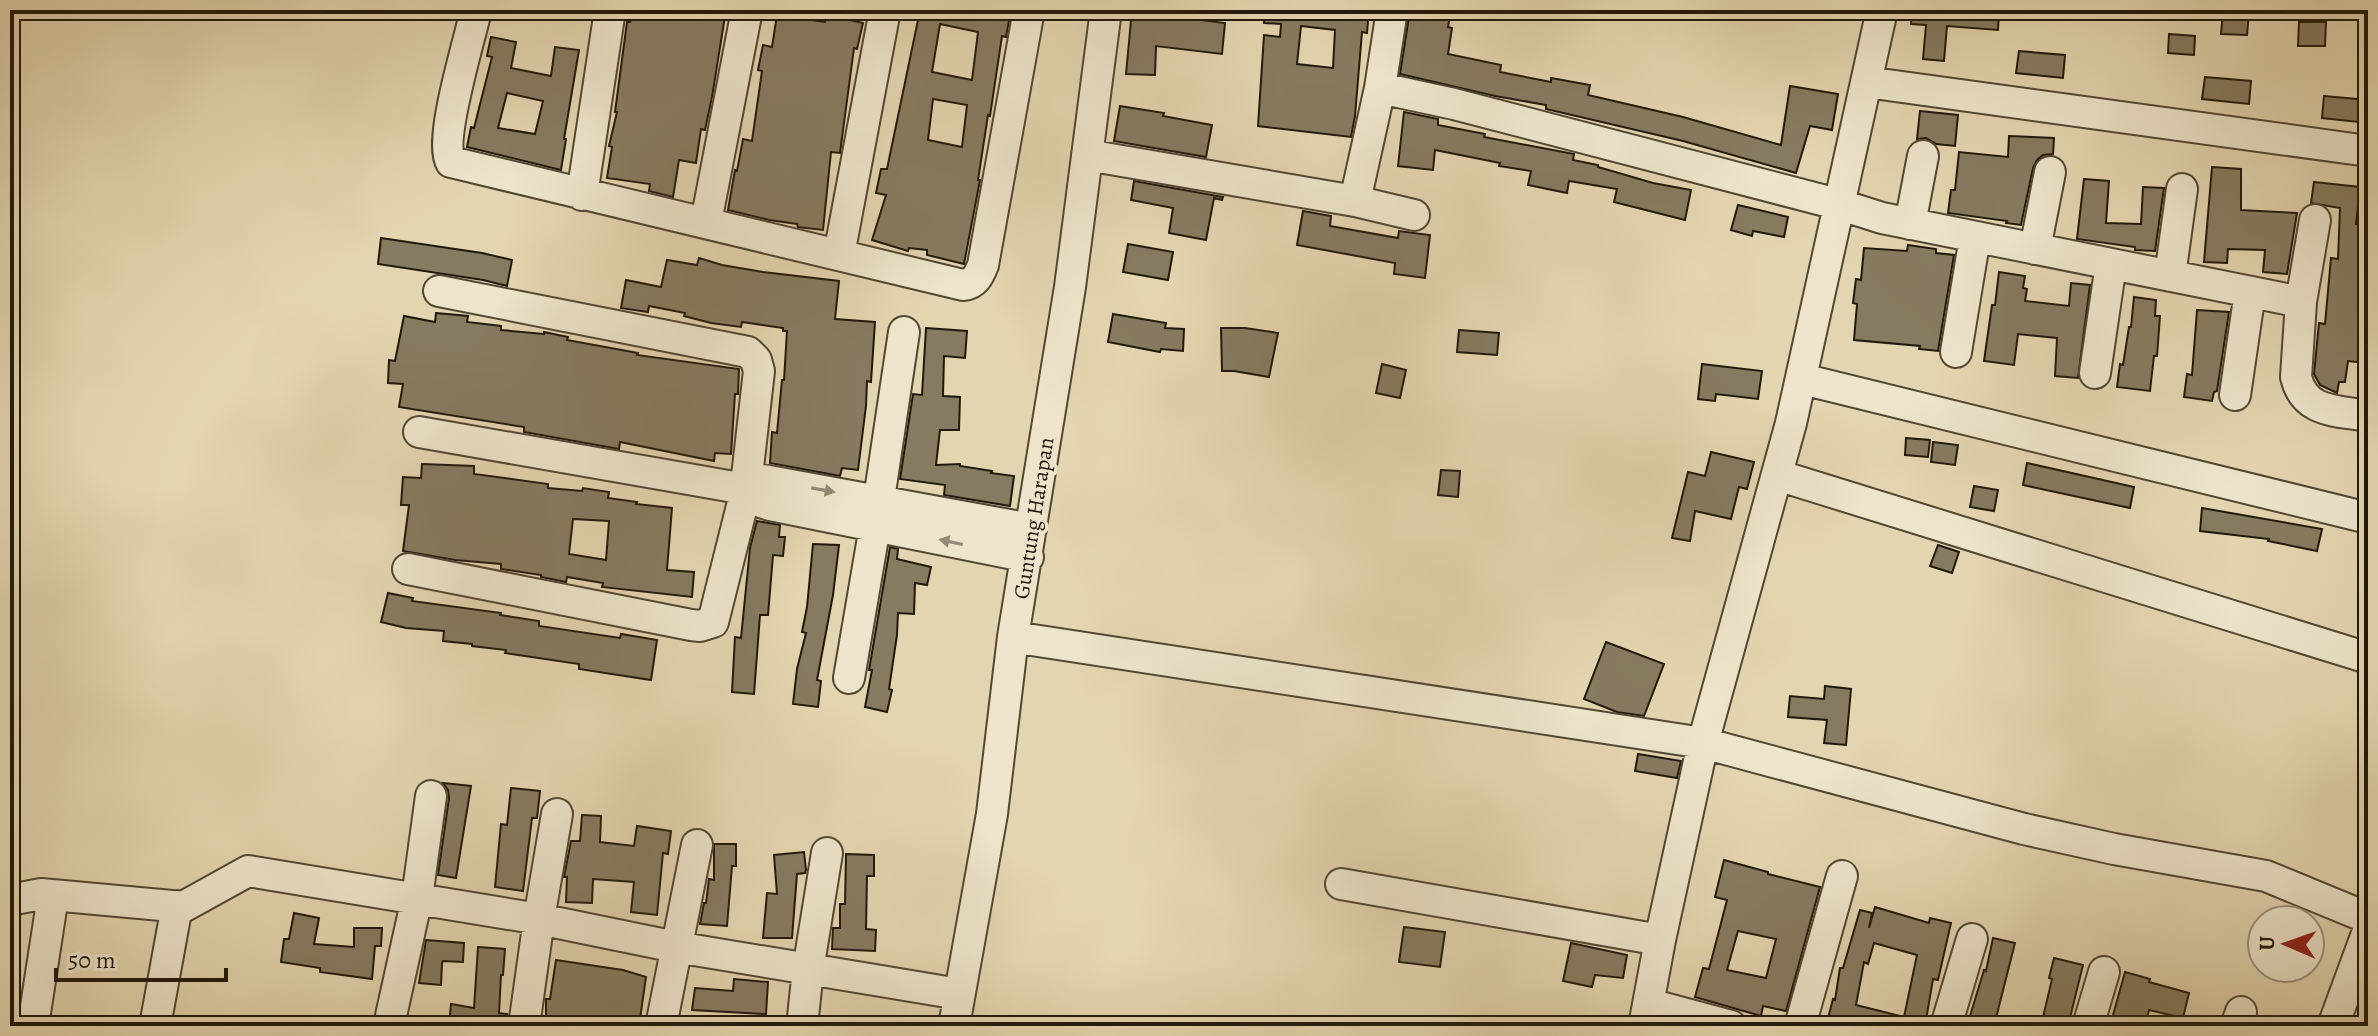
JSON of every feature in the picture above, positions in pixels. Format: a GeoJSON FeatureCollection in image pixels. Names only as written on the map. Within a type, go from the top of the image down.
{"type":"FeatureCollection","features":[{"type":"Feature","properties":{"kind":"street"},"geometry":{"type":"LineString","coordinates":[[476,10],[449,127],[447,150],[449,159],[454,163],[963,285],[978,277],[983,265],[1029,10]]}},
{"type":"Feature","properties":{"kind":"street"},"geometry":{"type":"LineString","coordinates":[[582,195],[610,10]]}},
{"type":"Feature","properties":{"kind":"street"},"geometry":{"type":"LineString","coordinates":[[706,222],[747,10]]}},
{"type":"Feature","properties":{"kind":"street"},"geometry":{"type":"LineString","coordinates":[[839,255],[885,10]]}},
{"type":"Feature","properties":{"kind":"street","name":"Guntung Harapan"},"geometry":{"type":"LineString","coordinates":[[954,1026],[992,814],[1013,637],[1070,287],[1106,10]]}},
{"type":"Feature","properties":{"kind":"street"},"geometry":{"type":"LineString","coordinates":[[1355,201],[1380,88],[1392,10]]}},
{"type":"Feature","properties":{"kind":"street"},"geometry":{"type":"LineString","coordinates":[[1731,1026],[1646,1015],[1703,743],[1802,379],[1882,10]]}},
{"type":"Feature","properties":{"kind":"street"},"geometry":{"type":"LineString","coordinates":[[1866,82],[2368,151]]}},
{"type":"Feature","properties":{"kind":"street"},"geometry":{"type":"LineString","coordinates":[[1380,88],[1454,104],[1882,218],[2301,302]]}},
{"type":"Feature","properties":{"kind":"street"},"geometry":{"type":"LineString","coordinates":[[1087,155],[1355,201],[1414,215]]}},
{"type":"Feature","properties":{"kind":"street"},"geometry":{"type":"LineString","coordinates":[[1910,224],[1923,156]]}},
{"type":"Feature","properties":{"kind":"street"},"geometry":{"type":"LineString","coordinates":[[2035,249],[2050,172]]}},
{"type":"Feature","properties":{"kind":"street"},"geometry":{"type":"LineString","coordinates":[[2170,276],[2182,189]]}},
{"type":"Feature","properties":{"kind":"street"},"geometry":{"type":"LineString","coordinates":[[2315,220],[2301,302],[2296,377],[2299,389],[2311,404],[2368,416]]}},
{"type":"Feature","properties":{"kind":"street"},"geometry":{"type":"LineString","coordinates":[[1956,352],[1975,237]]}},
{"type":"Feature","properties":{"kind":"street"},"geometry":{"type":"LineString","coordinates":[[2095,373],[2111,264]]}},
{"type":"Feature","properties":{"kind":"street"},"geometry":{"type":"LineString","coordinates":[[408,569],[691,625],[713,622],[717,615],[742,488],[759,371],[756,360],[748,352],[439,291]]}},
{"type":"Feature","properties":{"kind":"street"},"geometry":{"type":"LineString","coordinates":[[2235,395],[2250,292]]}},
{"type":"Feature","properties":{"kind":"street"},"geometry":{"type":"LineString","coordinates":[[849,678],[904,332]]}},
{"type":"Feature","properties":{"kind":"street"},"geometry":{"type":"LineString","coordinates":[[1802,379],[2368,518]]}},
{"type":"Feature","properties":{"kind":"street"},"geometry":{"type":"LineString","coordinates":[[419,432],[742,488],[770,505],[877,513],[1029,543]]}},
{"type":"Feature","properties":{"kind":"street"},"geometry":{"type":"LineString","coordinates":[[1777,475],[2368,658]]}},
{"type":"Feature","properties":{"kind":"street"},"geometry":{"type":"LineString","coordinates":[[1013,637],[1703,743],[2024,829],[2114,849],[2266,876],[2368,918]]}},
{"type":"Feature","properties":{"kind":"street"},"geometry":{"type":"LineString","coordinates":[[391,1016],[417,898],[431,796]]}},
{"type":"Feature","properties":{"kind":"street"},"geometry":{"type":"LineString","coordinates":[[524,1026],[557,814]]}},
{"type":"Feature","properties":{"kind":"street"},"geometry":{"type":"LineString","coordinates":[[661,1026],[697,845]]}},
{"type":"Feature","properties":{"kind":"street"},"geometry":{"type":"LineString","coordinates":[[802,1026],[827,853]]}},
{"type":"Feature","properties":{"kind":"street"},"geometry":{"type":"LineString","coordinates":[[10,900],[41,894],[183,907],[248,871],[959,994]]}},
{"type":"Feature","properties":{"kind":"street"},"geometry":{"type":"LineString","coordinates":[[1800,1026],[1842,876]]}},
{"type":"Feature","properties":{"kind":"street"},"geometry":{"type":"LineString","coordinates":[[1341,884],[1660,940]]}},
{"type":"Feature","properties":{"kind":"street"},"geometry":{"type":"LineString","coordinates":[[33,1026],[53,896]]}},
{"type":"Feature","properties":{"kind":"street"},"geometry":{"type":"LineString","coordinates":[[155,1026],[177,906]]}},
{"type":"Feature","properties":{"kind":"street"},"geometry":{"type":"LineString","coordinates":[[2333,1026],[2368,931]]}},
{"type":"Feature","properties":{"kind":"street"},"geometry":{"type":"LineString","coordinates":[[1946,1026],[1972,939]]}},
{"type":"Feature","properties":{"kind":"street"},"geometry":{"type":"LineString","coordinates":[[2088,1026],[2104,972]]}},
{"type":"Feature","properties":{"kind":"building"},"geometry":{"type":"Polygon","coordinates":[[[633,10],[726,10],[712,97],[705,130],[701,129],[696,163],[679,160],[673,197],[649,191],[650,184],[607,178],[627,22],[630,22],[633,10]]]}},
{"type":"Feature","properties":{"kind":"building"},"geometry":{"type":"Polygon","coordinates":[[[913,10],[1011,10],[1006,37],[1002,36],[964,264],[927,255],[927,250],[909,248],[908,251],[872,240],[886,195],[876,193],[881,169],[887,169],[918,20],[912,19],[913,10]],[[940,24],[932,72],[972,80],[978,32],[940,24]],[[933,99],[928,140],[962,147],[967,105],[933,99]]]}},
{"type":"Feature","properties":{"kind":"building"},"geometry":{"type":"Polygon","coordinates":[[[1132,10],[1178,10],[1177,17],[1225,23],[1222,54],[1156,46],[1155,75],[1126,74],[1132,10]]]}},
{"type":"Feature","properties":{"kind":"building"},"geometry":{"type":"Polygon","coordinates":[[[1265,10],[1369,10],[1367,33],[1362,32],[1351,137],[1258,126],[1264,35],[1280,37],[1281,24],[1264,23],[1265,10]],[[1301,26],[1297,64],[1333,68],[1335,30],[1301,26]]]}},
{"type":"Feature","properties":{"kind":"building"},"geometry":{"type":"Polygon","coordinates":[[[1410,10],[1451,10],[1448,54],[1501,65],[1500,72],[1551,82],[1551,78],[1590,85],[1588,95],[1683,117],[1781,145],[1790,86],[1838,94],[1832,130],[1810,126],[1796,173],[1683,141],[1546,109],[1546,105],[1400,74],[1410,10]]]}},
{"type":"Feature","properties":{"kind":"building"},"geometry":{"type":"Polygon","coordinates":[[[1912,10],[1999,12],[1998,30],[1947,26],[1944,61],[1923,59],[1926,25],[1911,24],[1912,10]]]}},
{"type":"Feature","properties":{"kind":"building"},"geometry":{"type":"Polygon","coordinates":[[[2223,12],[2249,13],[2247,35],[2221,34],[2223,12]]]}},
{"type":"Feature","properties":{"kind":"building"},"geometry":{"type":"Polygon","coordinates":[[[777,15],[825,22],[827,15],[863,23],[857,49],[854,48],[840,153],[831,152],[823,230],[728,210],[743,139],[752,141],[762,71],[758,70],[763,45],[772,47],[777,15]]]}},
{"type":"Feature","properties":{"kind":"building"},"geometry":{"type":"Polygon","coordinates":[[[2299,22],[2326,22],[2325,46],[2298,46],[2299,22]]]}},
{"type":"Feature","properties":{"kind":"building"},"geometry":{"type":"Polygon","coordinates":[[[2169,34],[2195,36],[2194,55],[2168,53],[2169,34]]]}},
{"type":"Feature","properties":{"kind":"building"},"geometry":{"type":"Polygon","coordinates":[[[491,37],[516,42],[511,68],[551,76],[555,47],[579,50],[561,170],[467,147],[492,57],[487,56],[491,37]],[[507,93],[498,128],[535,134],[543,101],[507,93]]]}},
{"type":"Feature","properties":{"kind":"building"},"geometry":{"type":"Polygon","coordinates":[[[2019,51],[2065,55],[2063,78],[2016,73],[2019,51]]]}},
{"type":"Feature","properties":{"kind":"building"},"geometry":{"type":"Polygon","coordinates":[[[2205,77],[2251,81],[2249,104],[2202,99],[2205,77]]]}},
{"type":"Feature","properties":{"kind":"building"},"geometry":{"type":"Polygon","coordinates":[[[2324,96],[2368,100],[2368,123],[2322,118],[2324,96]]]}},
{"type":"Feature","properties":{"kind":"building"},"geometry":{"type":"Polygon","coordinates":[[[1120,106],[1212,125],[1206,157],[1114,141],[1120,106]]]}},
{"type":"Feature","properties":{"kind":"building"},"geometry":{"type":"Polygon","coordinates":[[[1920,111],[1958,115],[1955,146],[1936,144],[1926,138],[1917,139],[1920,111]]]}},
{"type":"Feature","properties":{"kind":"building"},"geometry":{"type":"Polygon","coordinates":[[[1404,112],[1438,119],[1438,125],[1485,134],[1484,137],[1574,154],[1573,160],[1653,183],[1691,190],[1685,220],[1614,202],[1617,189],[1569,181],[1567,193],[1528,185],[1531,171],[1435,150],[1433,170],[1398,166],[1404,112]]]}},
{"type":"Feature","properties":{"kind":"building"},"geometry":{"type":"Polygon","coordinates":[[[2009,136],[2054,138],[2053,154],[2043,155],[2033,168],[2021,225],[1948,213],[1951,190],[1955,190],[1959,152],[2008,157],[2009,136]]]}},
{"type":"Feature","properties":{"kind":"building"},"geometry":{"type":"Polygon","coordinates":[[[2212,167],[2241,169],[2241,210],[2297,213],[2287,274],[2263,272],[2265,250],[2228,249],[2227,263],[2204,262],[2212,167]]]}},
{"type":"Feature","properties":{"kind":"building"},"geometry":{"type":"Polygon","coordinates":[[[2084,179],[2109,181],[2106,223],[2141,224],[2143,187],[2164,188],[2155,251],[2077,239],[2084,179]]]}},
{"type":"Feature","properties":{"kind":"building"},"geometry":{"type":"Polygon","coordinates":[[[1134,181],[1223,197],[1222,200],[1214,198],[1206,240],[1169,233],[1173,208],[1131,200],[1134,181]]]}},
{"type":"Feature","properties":{"kind":"building"},"geometry":{"type":"Polygon","coordinates":[[[2314,182],[2360,187],[2356,224],[2367,224],[2361,289],[2368,289],[2365,363],[2348,361],[2345,382],[2339,382],[2337,393],[2320,385],[2314,374],[2319,323],[2325,324],[2331,258],[2338,259],[2340,208],[2311,203],[2314,182]]]}},
{"type":"Feature","properties":{"kind":"building"},"geometry":{"type":"Polygon","coordinates":[[[1738,205],[1788,217],[1784,237],[1753,231],[1752,236],[1731,230],[1738,205]]]}},
{"type":"Feature","properties":{"kind":"building"},"geometry":{"type":"Polygon","coordinates":[[[1303,211],[1331,216],[1330,226],[1398,238],[1399,231],[1430,235],[1425,278],[1394,274],[1395,263],[1297,245],[1303,211]]]}},
{"type":"Feature","properties":{"kind":"building"},"geometry":{"type":"Polygon","coordinates":[[[381,238],[512,260],[507,286],[378,264],[381,238]]]}},
{"type":"Feature","properties":{"kind":"building"},"geometry":{"type":"Polygon","coordinates":[[[1128,244],[1173,252],[1168,280],[1123,272],[1128,244]]]}},
{"type":"Feature","properties":{"kind":"building"},"geometry":{"type":"Polygon","coordinates":[[[1908,245],[1954,255],[1938,351],[1919,349],[1920,346],[1854,340],[1857,304],[1853,303],[1856,279],[1861,280],[1864,248],[1907,251],[1908,245]]]}},
{"type":"Feature","properties":{"kind":"building"},"geometry":{"type":"Polygon","coordinates":[[[699,258],[763,272],[839,281],[835,319],[875,322],[871,382],[867,381],[858,470],[842,468],[840,476],[770,463],[772,432],[777,433],[784,380],[787,331],[783,328],[742,322],[741,327],[711,323],[684,316],[685,313],[649,306],[648,312],[621,308],[626,280],[661,287],[667,260],[697,265],[699,258]]]}},
{"type":"Feature","properties":{"kind":"building"},"geometry":{"type":"Polygon","coordinates":[[[1999,272],[2025,276],[2025,301],[2069,306],[2071,283],[2090,285],[2078,378],[2055,376],[2057,338],[2018,334],[2014,365],[1984,361],[1999,272]]]}},
{"type":"Feature","properties":{"kind":"building"},"geometry":{"type":"Polygon","coordinates":[[[2134,297],[2156,300],[2155,316],[2160,316],[2150,391],[2117,387],[2131,327],[2134,297]]]}},
{"type":"Feature","properties":{"kind":"building"},"geometry":{"type":"Polygon","coordinates":[[[2197,310],[2229,312],[2217,391],[2212,401],[2184,397],[2187,374],[2192,375],[2197,310]]]}},
{"type":"Feature","properties":{"kind":"building"},"geometry":{"type":"Polygon","coordinates":[[[436,313],[468,316],[467,322],[501,326],[501,330],[544,332],[637,355],[739,369],[731,454],[715,453],[714,461],[620,442],[619,449],[524,432],[524,427],[399,407],[403,384],[388,383],[389,360],[395,361],[404,316],[435,322],[436,313]]]}},
{"type":"Feature","properties":{"kind":"building"},"geometry":{"type":"Polygon","coordinates":[[[1113,314],[1166,323],[1165,328],[1184,329],[1183,351],[1161,349],[1160,352],[1108,342],[1113,314]]]}},
{"type":"Feature","properties":{"kind":"building"},"geometry":{"type":"Polygon","coordinates":[[[926,328],[967,331],[965,358],[944,356],[943,396],[960,397],[959,430],[940,430],[936,465],[960,464],[1014,476],[1010,506],[944,495],[945,485],[900,479],[913,394],[922,395],[926,328]]]}},
{"type":"Feature","properties":{"kind":"building"},"geometry":{"type":"Polygon","coordinates":[[[1221,328],[1278,333],[1269,377],[1222,371],[1221,328]]]}},
{"type":"Feature","properties":{"kind":"building"},"geometry":{"type":"Polygon","coordinates":[[[1459,330],[1499,333],[1497,355],[1457,352],[1459,330]]]}},
{"type":"Feature","properties":{"kind":"building"},"geometry":{"type":"Polygon","coordinates":[[[1382,364],[1406,370],[1400,398],[1376,393],[1382,364]]]}},
{"type":"Feature","properties":{"kind":"building"},"geometry":{"type":"Polygon","coordinates":[[[1702,364],[1762,371],[1758,399],[1716,394],[1715,401],[1698,399],[1702,364]]]}},
{"type":"Feature","properties":{"kind":"building"},"geometry":{"type":"Polygon","coordinates":[[[1906,438],[1930,440],[1928,457],[1905,455],[1906,438]]]}},
{"type":"Feature","properties":{"kind":"building"},"geometry":{"type":"Polygon","coordinates":[[[1933,442],[1958,445],[1955,465],[1931,462],[1933,442]]]}},
{"type":"Feature","properties":{"kind":"building"},"geometry":{"type":"Polygon","coordinates":[[[1711,452],[1754,462],[1747,489],[1739,487],[1731,519],[1695,511],[1690,541],[1672,538],[1688,472],[1705,476],[1711,452]]]}},
{"type":"Feature","properties":{"kind":"building"},"geometry":{"type":"Polygon","coordinates":[[[2027,463],[2134,487],[2130,508],[2023,485],[2027,463]]]}},
{"type":"Feature","properties":{"kind":"building"},"geometry":{"type":"Polygon","coordinates":[[[422,464],[474,466],[474,474],[548,484],[548,488],[609,492],[608,498],[672,508],[667,570],[694,572],[692,597],[602,587],[603,583],[567,577],[566,582],[501,569],[501,564],[403,551],[409,505],[401,505],[403,477],[421,478],[422,464]],[[573,519],[569,554],[606,560],[609,521],[573,519]]]}},
{"type":"Feature","properties":{"kind":"building"},"geometry":{"type":"Polygon","coordinates":[[[1441,470],[1460,471],[1458,497],[1438,495],[1441,470]]]}},
{"type":"Feature","properties":{"kind":"building"},"geometry":{"type":"Polygon","coordinates":[[[1974,486],[1998,490],[1994,511],[1970,507],[1974,486]]]}},
{"type":"Feature","properties":{"kind":"building"},"geometry":{"type":"Polygon","coordinates":[[[2202,508],[2322,529],[2317,551],[2269,539],[2200,531],[2202,508]]]}},
{"type":"Feature","properties":{"kind":"building"},"geometry":{"type":"Polygon","coordinates":[[[757,521],[780,525],[779,537],[785,537],[783,556],[773,555],[768,615],[760,615],[754,694],[732,692],[735,637],[741,638],[750,548],[757,521]]]}},
{"type":"Feature","properties":{"kind":"building"},"geometry":{"type":"Polygon","coordinates":[[[813,544],[839,545],[817,680],[821,681],[818,707],[793,704],[806,633],[802,632],[813,544]]]}},
{"type":"Feature","properties":{"kind":"building"},"geometry":{"type":"Polygon","coordinates":[[[1938,545],[1959,552],[1952,573],[1930,566],[1938,545]]]}},
{"type":"Feature","properties":{"kind":"building"},"geometry":{"type":"Polygon","coordinates":[[[890,547],[898,549],[897,559],[931,567],[927,585],[915,583],[914,614],[898,613],[889,689],[892,690],[887,712],[865,707],[890,547]]]}},
{"type":"Feature","properties":{"kind":"building"},"geometry":{"type":"Polygon","coordinates":[[[388,593],[413,598],[412,601],[539,621],[539,626],[657,640],[651,680],[579,669],[579,664],[505,653],[506,650],[443,641],[444,631],[406,628],[381,622],[388,593]]]}},
{"type":"Feature","properties":{"kind":"building"},"geometry":{"type":"Polygon","coordinates":[[[1606,642],[1664,664],[1644,716],[1617,712],[1584,699],[1606,642]]]}},
{"type":"Feature","properties":{"kind":"building"},"geometry":{"type":"Polygon","coordinates":[[[1825,686],[1851,689],[1846,745],[1824,743],[1827,720],[1788,717],[1790,696],[1824,699],[1825,686]]]}},
{"type":"Feature","properties":{"kind":"building"},"geometry":{"type":"Polygon","coordinates":[[[1638,754],[1681,761],[1677,778],[1635,771],[1638,754]]]}},
{"type":"Feature","properties":{"kind":"building"},"geometry":{"type":"Polygon","coordinates":[[[443,783],[471,786],[456,878],[438,875],[449,798],[443,783]]]}},
{"type":"Feature","properties":{"kind":"building"},"geometry":{"type":"Polygon","coordinates":[[[511,788],[540,791],[537,818],[532,818],[523,891],[495,887],[501,824],[507,825],[511,788]]]}},
{"type":"Feature","properties":{"kind":"building"},"geometry":{"type":"Polygon","coordinates":[[[582,815],[601,816],[600,842],[634,846],[637,826],[671,831],[668,854],[663,853],[657,915],[631,912],[634,882],[593,879],[592,903],[566,902],[567,877],[564,877],[571,841],[580,841],[582,815]]]}},
{"type":"Feature","properties":{"kind":"building"},"geometry":{"type":"Polygon","coordinates":[[[714,844],[736,844],[736,866],[732,866],[727,926],[700,924],[709,879],[714,880],[714,844]]]}},
{"type":"Feature","properties":{"kind":"building"},"geometry":{"type":"Polygon","coordinates":[[[804,852],[806,870],[797,874],[792,938],[763,938],[767,893],[777,894],[774,855],[804,852]]]}},
{"type":"Feature","properties":{"kind":"building"},"geometry":{"type":"Polygon","coordinates":[[[846,854],[874,855],[874,876],[867,876],[866,929],[876,930],[875,951],[832,949],[833,928],[840,928],[840,904],[845,904],[846,854]]]}},
{"type":"Feature","properties":{"kind":"building"},"geometry":{"type":"Polygon","coordinates":[[[1724,860],[1820,887],[1786,1011],[1763,1006],[1761,1016],[1695,997],[1703,968],[1709,969],[1727,900],[1715,897],[1724,860]],[[1738,931],[1727,970],[1766,978],[1776,939],[1738,931]]]}},
{"type":"Feature","properties":{"kind":"building"},"geometry":{"type":"Polygon","coordinates":[[[1875,907],[1929,923],[1930,918],[1951,923],[1938,980],[1933,979],[1925,1026],[1826,1026],[1835,1000],[1840,968],[1843,968],[1860,910],[1872,913],[1869,928],[1875,907]],[[1874,943],[1868,964],[1864,962],[1856,1005],[1904,1017],[1917,955],[1874,943]]]}},
{"type":"Feature","properties":{"kind":"building"},"geometry":{"type":"Polygon","coordinates":[[[294,913],[319,918],[314,944],[354,947],[354,928],[382,928],[381,946],[375,946],[372,979],[320,972],[320,968],[281,962],[284,939],[289,939],[294,913]]]}},
{"type":"Feature","properties":{"kind":"building"},"geometry":{"type":"Polygon","coordinates":[[[1404,927],[1445,932],[1440,967],[1399,962],[1404,927]]]}},
{"type":"Feature","properties":{"kind":"building"},"geometry":{"type":"Polygon","coordinates":[[[1993,938],[2015,943],[1994,1026],[1967,1026],[1986,971],[1993,938]]]}},
{"type":"Feature","properties":{"kind":"building"},"geometry":{"type":"Polygon","coordinates":[[[426,940],[464,943],[463,962],[443,961],[441,985],[419,983],[426,940]]]}},
{"type":"Feature","properties":{"kind":"building"},"geometry":{"type":"Polygon","coordinates":[[[1571,943],[1627,955],[1623,978],[1595,975],[1592,987],[1563,981],[1571,943]]]}},
{"type":"Feature","properties":{"kind":"building"},"geometry":{"type":"Polygon","coordinates":[[[478,947],[505,949],[499,1013],[507,1014],[506,1026],[449,1026],[451,1004],[474,1008],[478,947]]]}},
{"type":"Feature","properties":{"kind":"building"},"geometry":{"type":"Polygon","coordinates":[[[2054,958],[2083,965],[2068,1026],[2041,1026],[2054,958]]]}},
{"type":"Feature","properties":{"kind":"building"},"geometry":{"type":"Polygon","coordinates":[[[556,960],[623,970],[646,977],[639,1026],[546,1026],[546,999],[550,999],[556,960]]]}},
{"type":"Feature","properties":{"kind":"building"},"geometry":{"type":"Polygon","coordinates":[[[2125,972],[2189,993],[2183,1018],[2149,1010],[2145,1026],[2110,1026],[2125,972]]]}},
{"type":"Feature","properties":{"kind":"building"},"geometry":{"type":"Polygon","coordinates":[[[734,979],[768,982],[766,1014],[692,1010],[695,988],[733,991],[734,979]]]}}]}
